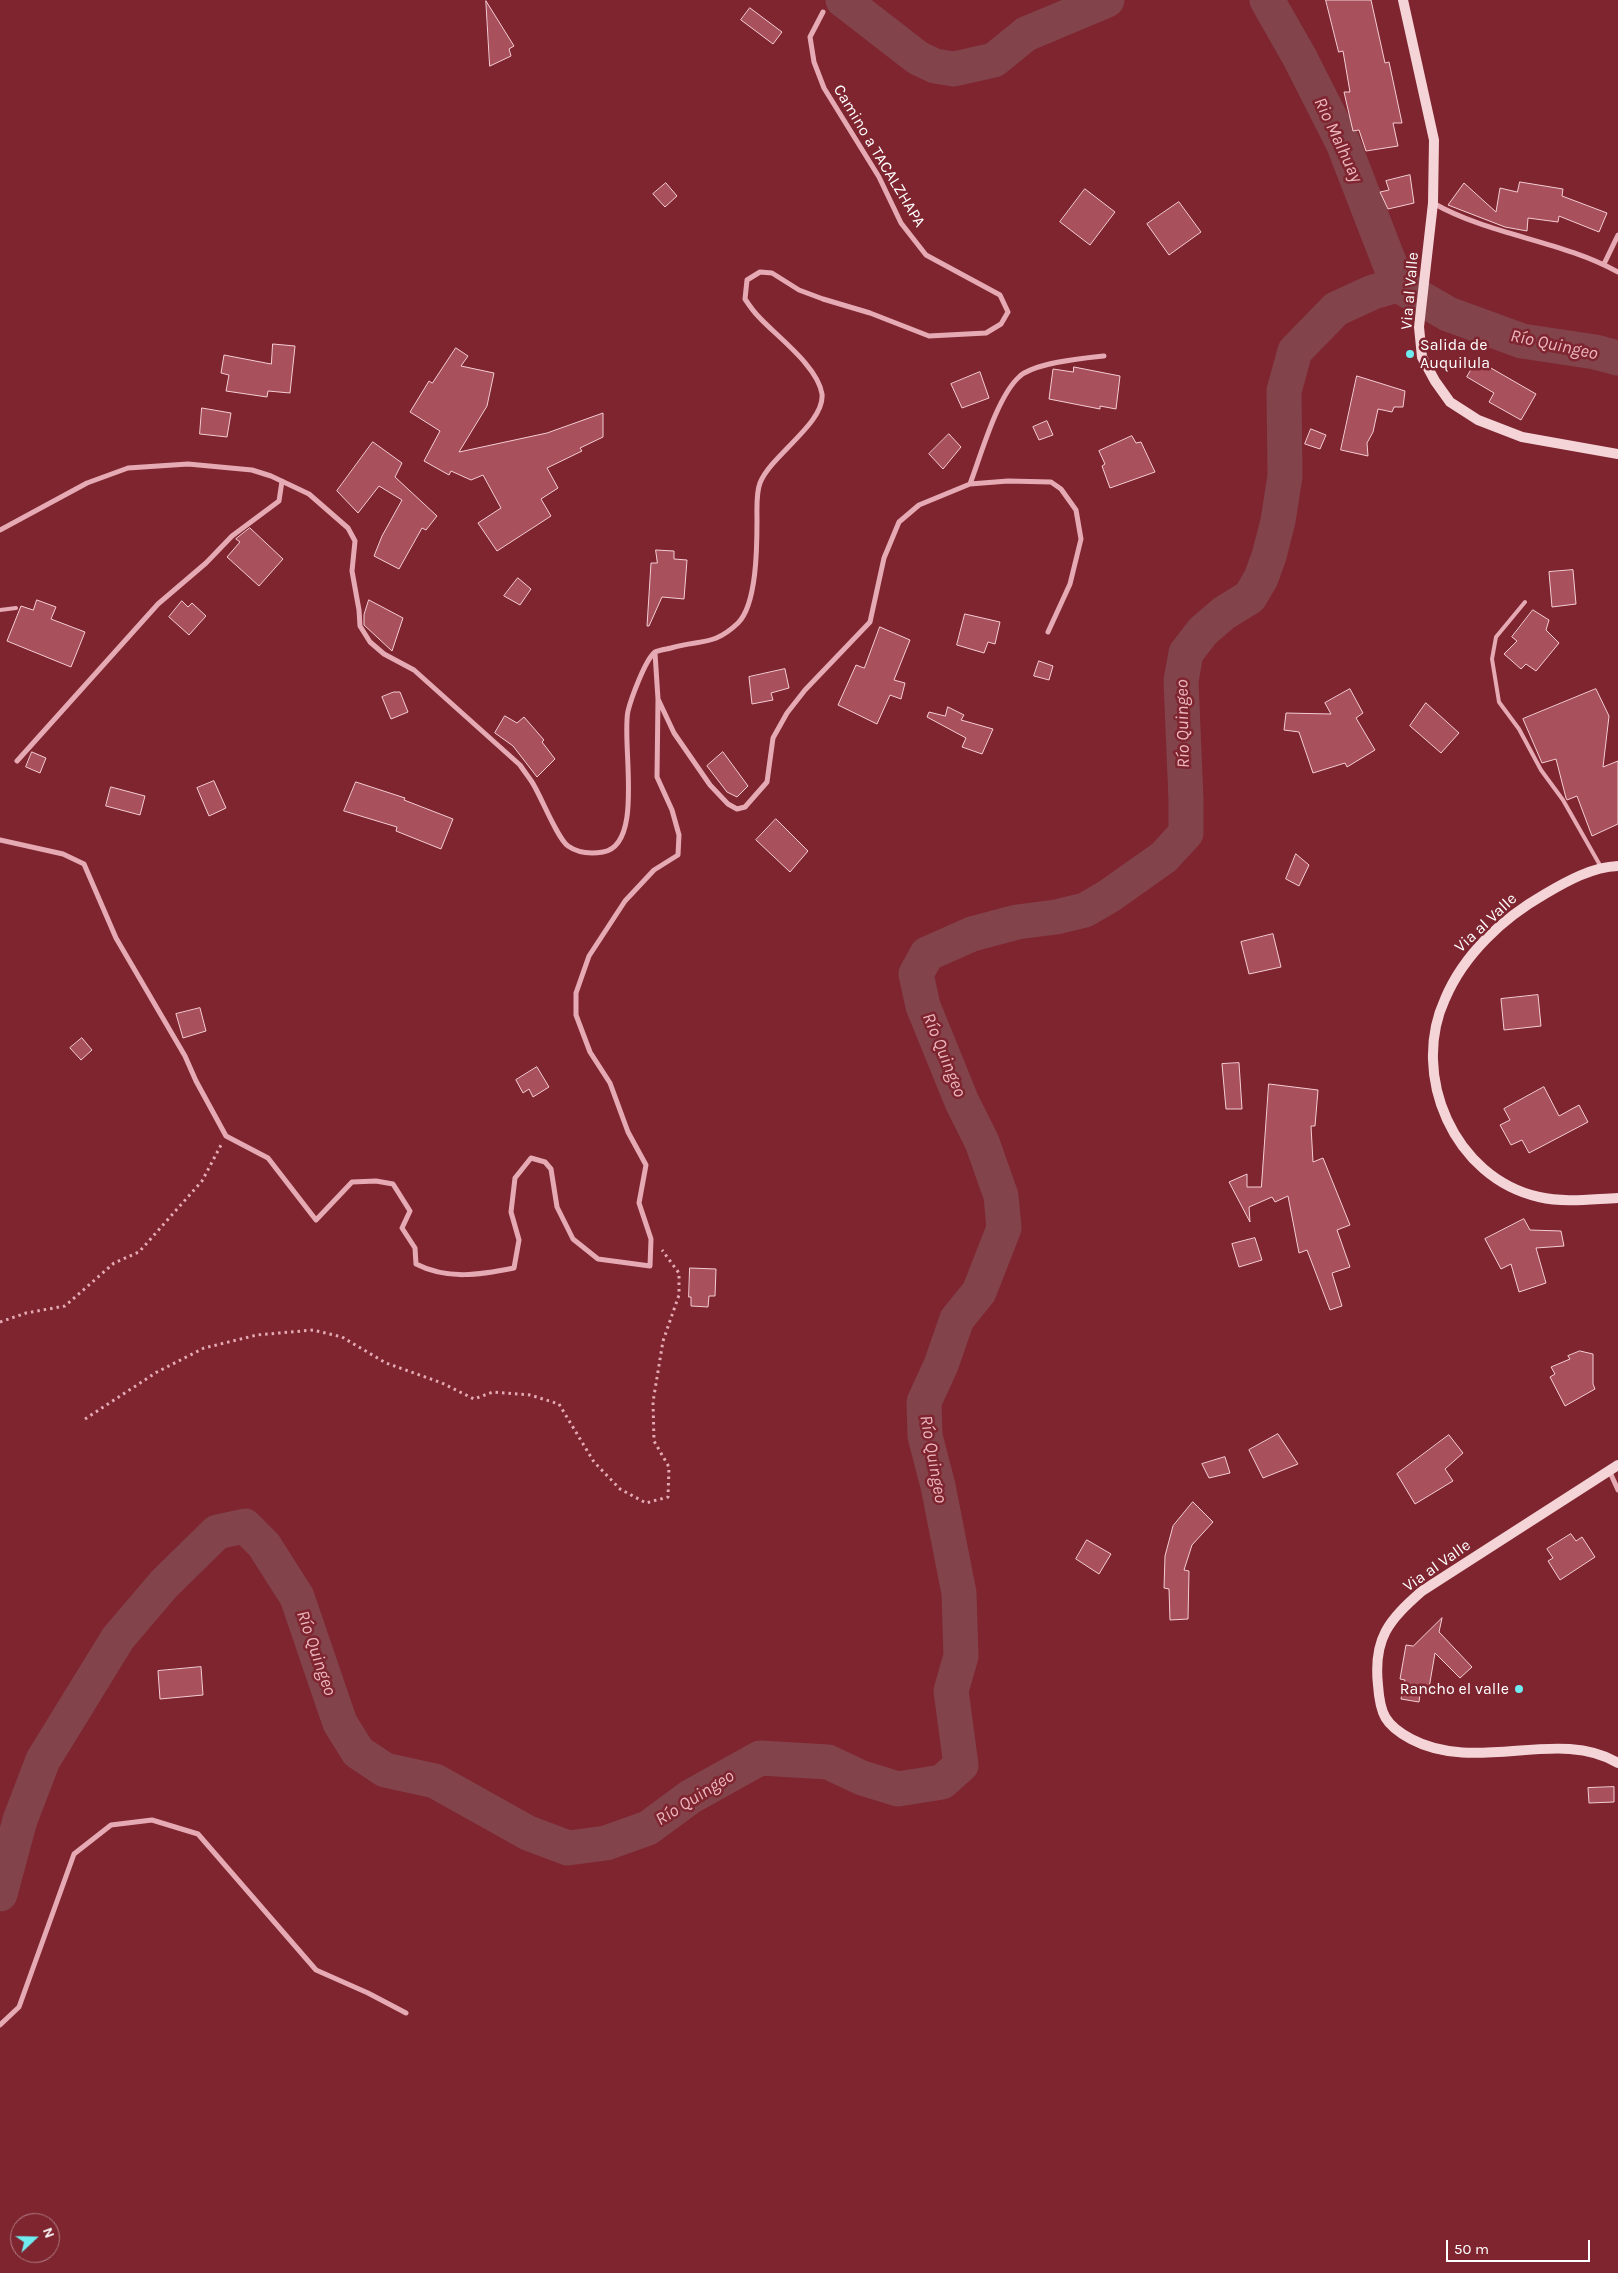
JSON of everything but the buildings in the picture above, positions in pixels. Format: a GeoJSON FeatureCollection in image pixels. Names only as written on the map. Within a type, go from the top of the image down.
{"type":"FeatureCollection","features":[{"type":"Feature","properties":{"kind":"main road","name":"Via al Valle"},"geometry":{"type":"LineString","coordinates":[[1403,0],[1434,140],[1434,203],[1419,327],[1422,357],[1435,381],[1450,402],[1478,420],[1522,436],[1618,454]]}},
{"type":"Feature","properties":{"kind":"main road","name":"Via al Valle"},"geometry":{"type":"LineString","coordinates":[[1618,866],[1602,867],[1560,885],[1527,904],[1478,947],[1462,966],[1444,1000],[1432,1042],[1436,1091],[1454,1135],[1473,1159],[1504,1183],[1537,1196],[1560,1200],[1618,1198]]}},
{"type":"Feature","properties":{"kind":"main road","name":"Via al Valle"},"geometry":{"type":"LineString","coordinates":[[1614,1467],[1422,1591],[1402,1609],[1385,1630],[1378,1652],[1376,1672],[1378,1695],[1383,1714],[1392,1728],[1420,1744],[1448,1752],[1489,1754],[1562,1749],[1589,1752],[1610,1758],[1618,1763]]}},
{"type":"Feature","properties":{"kind":"street","name":"Camino a TACALZHAPA"},"geometry":{"type":"LineString","coordinates":[[655,652],[685,644],[706,643],[722,636],[740,621],[748,606],[755,567],[760,483],[782,451],[808,424],[819,409],[822,394],[812,371],[758,316],[745,299],[747,280],[760,272],[772,273],[799,290],[870,313],[929,336],[986,333],[1000,324],[1008,312],[1000,295],[926,255],[901,223],[879,177],[824,88],[814,62],[810,37],[823,12]]}},
{"type":"Feature","properties":{"kind":"street"},"geometry":{"type":"LineString","coordinates":[[1434,203],[1471,222],[1604,264],[1618,272]]}},
{"type":"Feature","properties":{"kind":"street"},"geometry":{"type":"LineString","coordinates":[[1604,264],[1618,235]]}},
{"type":"Feature","properties":{"kind":"street"},"geometry":{"type":"LineString","coordinates":[[970,484],[1004,396],[1020,376],[1036,369],[1066,361],[1104,356]]}},
{"type":"Feature","properties":{"kind":"street"},"geometry":{"type":"LineString","coordinates":[[0,530],[87,482],[128,468],[167,464],[207,465],[252,470],[310,494],[348,528],[355,540],[352,571],[360,626],[370,642],[384,654],[414,670],[520,766],[532,782],[566,845],[584,853],[605,852],[617,845],[626,830],[628,801],[626,747],[628,712],[644,667],[655,652]]}},
{"type":"Feature","properties":{"kind":"street"},"geometry":{"type":"LineString","coordinates":[[17,761],[158,604],[206,563],[232,536],[279,501],[282,481]]}},
{"type":"Feature","properties":{"kind":"street"},"geometry":{"type":"LineString","coordinates":[[658,699],[674,733],[710,785],[728,804],[737,809],[744,807],[767,782],[773,738],[787,713],[805,690],[870,622],[884,558],[899,522],[919,505],[970,484],[1008,481],[1052,482],[1061,489],[1076,510],[1081,539],[1070,584],[1048,632]]}},
{"type":"Feature","properties":{"kind":"street"},"geometry":{"type":"LineString","coordinates":[[0,840],[63,854],[84,864],[116,938],[185,1056],[196,1081],[226,1136],[268,1158],[316,1220],[352,1182],[376,1181],[392,1184],[410,1211],[402,1228],[415,1248],[416,1264],[430,1272],[458,1276],[487,1274],[514,1268],[519,1240],[511,1212],[515,1178],[532,1158],[545,1162],[551,1170],[557,1207],[572,1240],[598,1259],[650,1266],[650,1239],[639,1203],[646,1166],[628,1132],[610,1083],[590,1052],[576,1015],[576,993],[589,956],[625,901],[654,870],[678,855],[679,835],[672,810],[657,777],[658,699],[655,652]]}},
{"type":"Feature","properties":{"kind":"street"},"geometry":{"type":"LineString","coordinates":[[1614,1467],[1618,1490]]}},
{"type":"Feature","properties":{"kind":"street"},"geometry":{"type":"LineString","coordinates":[[0,2025],[19,2007],[74,1854],[111,1825],[152,1820],[198,1834],[316,1970],[368,1992],[406,2013]]}},
{"type":"Feature","properties":{"kind":"lane"},"geometry":{"type":"LineString","coordinates":[[1524,602],[1496,637],[1492,659],[1499,702],[1519,729],[1541,770],[1563,800],[1602,867]]}},
{"type":"Feature","properties":{"kind":"lane"},"geometry":{"type":"LineString","coordinates":[[0,610],[16,608]]}},
{"type":"Feature","properties":{"kind":"path"},"geometry":{"type":"LineString","coordinates":[[0,1322],[26,1313],[65,1306],[114,1264],[138,1252],[202,1181],[226,1136]]}},
{"type":"Feature","properties":{"kind":"path"},"geometry":{"type":"LineString","coordinates":[[84,1419],[157,1372],[204,1348],[256,1335],[313,1330],[342,1337],[386,1363],[442,1383],[474,1400],[493,1392],[530,1396],[559,1404],[594,1462],[620,1489],[646,1502],[668,1497],[669,1467],[654,1441],[653,1402],[663,1341],[679,1295],[679,1273],[669,1258],[650,1239]]}},
{"type":"Feature","properties":{"kind":"waterway","name":"Rio Malhuay"},"geometry":{"type":"LineString","coordinates":[[843,0],[918,58],[935,66],[954,69],[994,60],[1026,34],[1107,0]]}},
{"type":"Feature","properties":{"kind":"waterway","name":"Rio Malhuay"},"geometry":{"type":"LineString","coordinates":[[1267,0],[1300,58],[1343,143],[1398,285]]}},
{"type":"Feature","properties":{"kind":"waterway","name":"Río Quingeo"},"geometry":{"type":"LineString","coordinates":[[0,1894],[20,1820],[43,1760],[118,1638],[164,1584],[217,1532],[245,1526],[264,1545],[297,1597],[340,1723],[358,1752],[385,1770],[435,1781],[528,1833],[568,1848],[606,1843],[648,1828],[690,1797],[760,1758],[828,1762],[862,1778],[898,1789],[942,1782],[961,1765],[951,1691],[961,1656],[959,1593],[938,1486],[925,1436],[924,1402],[941,1365],[957,1319],[979,1292],[1004,1228],[1001,1196],[982,1142],[962,1102],[923,1006],[916,974],[927,954],[972,934],[1017,922],[1056,917],[1085,910],[1109,896],[1164,857],[1186,833],[1181,681],[1186,653],[1203,631],[1224,613],[1250,597],[1261,578],[1278,521],[1285,476],[1284,391],[1295,351],[1336,309],[1373,292],[1398,285],[1448,314],[1522,341],[1595,352],[1618,358]]}},
{"type":"Feature","properties":{"kind":"place","name":"Salida de Auquilula"},"geometry":{"type":"Point","coordinates":[1410,354]}},
{"type":"Feature","properties":{"kind":"place","name":"Rancho el valle"},"geometry":{"type":"Point","coordinates":[1519,1689]}}]}
